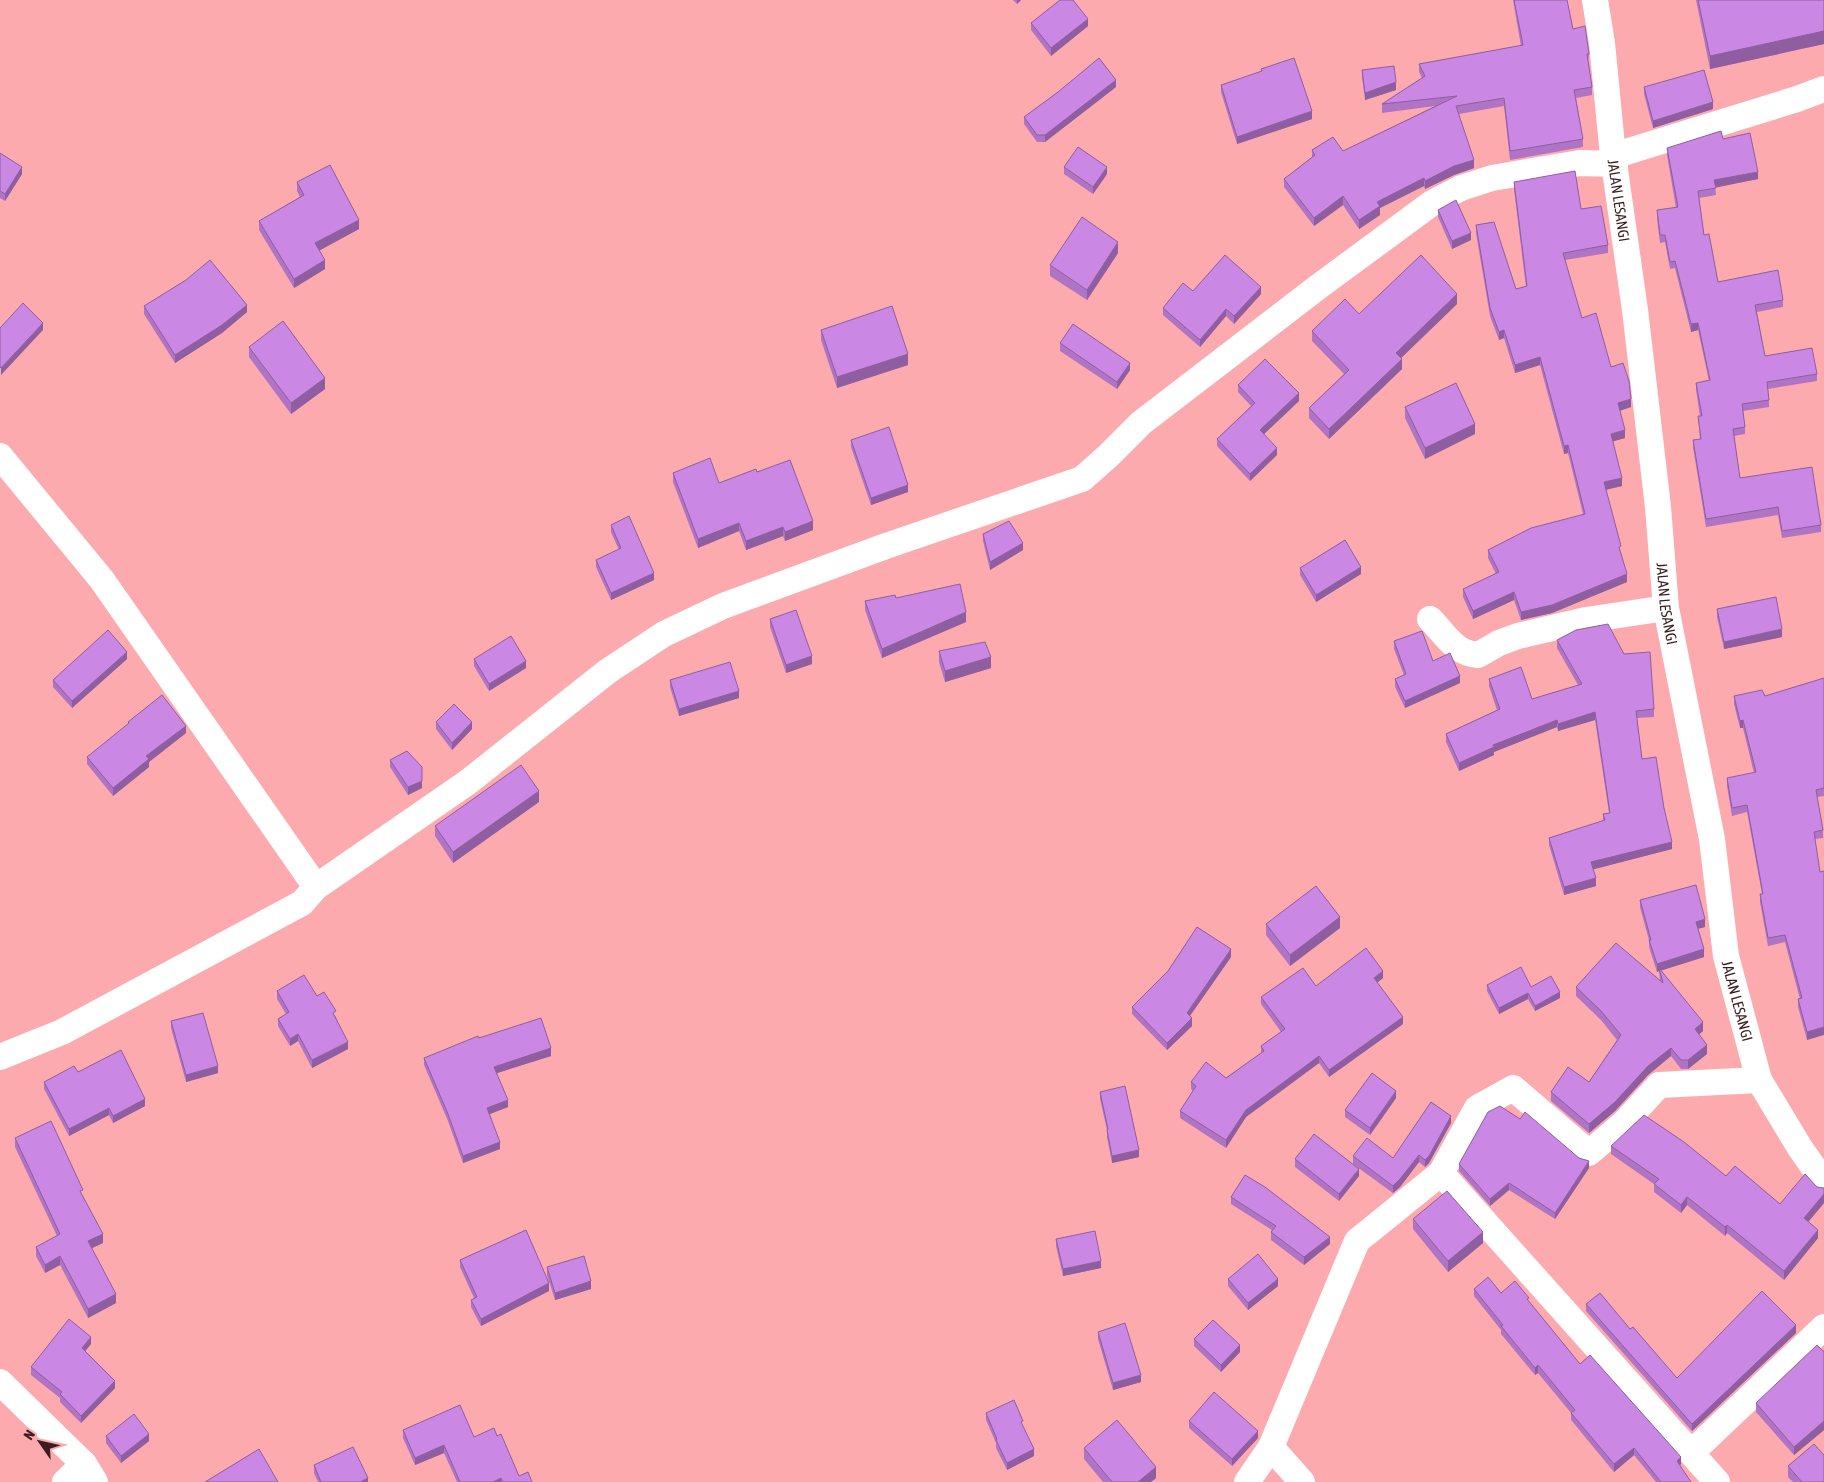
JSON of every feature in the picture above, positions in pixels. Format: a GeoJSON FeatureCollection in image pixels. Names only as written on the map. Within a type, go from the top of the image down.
{"type":"FeatureCollection","features":[{"type":"Feature","properties":{"kind":"street","name":"JALAN LESANGI"},"geometry":{"type":"LineString","coordinates":[[1595,0],[1602,43],[1614,160],[1635,310],[1658,507],[1666,608],[1712,839],[1726,956],[1760,1080],[1800,1148],[1824,1182]]}},
{"type":"Feature","properties":{"kind":"street"},"geometry":{"type":"LineString","coordinates":[[0,1057],[62,1032],[302,903],[316,888],[468,782],[608,671],[664,634],[723,606],[895,543],[1082,479],[1141,423],[1318,287],[1432,203],[1461,188],[1492,178],[1580,163],[1614,160],[1824,90]]}},
{"type":"Feature","properties":{"kind":"street"},"geometry":{"type":"LineString","coordinates":[[0,456],[102,580],[316,888]]}},
{"type":"Feature","properties":{"kind":"street"},"geometry":{"type":"LineString","coordinates":[[1430,619],[1447,636],[1452,644],[1461,651],[1478,655],[1487,652],[1499,643],[1518,636],[1586,620],[1666,608]]}},
{"type":"Feature","properties":{"kind":"street"},"geometry":{"type":"LineString","coordinates":[[1247,1482],[1271,1447],[1357,1241],[1441,1173],[1477,1108],[1513,1088],[1589,1152],[1625,1122],[1659,1086],[1760,1080]]}},
{"type":"Feature","properties":{"kind":"street"},"geometry":{"type":"LineString","coordinates":[[1441,1173],[1717,1482]]}},
{"type":"Feature","properties":{"kind":"street"},"geometry":{"type":"LineString","coordinates":[[1692,1452],[1824,1327]]}},
{"type":"Feature","properties":{"kind":"street"},"geometry":{"type":"LineString","coordinates":[[0,1382],[90,1473],[65,1482]]}},
{"type":"Feature","properties":{"kind":"street"},"geometry":{"type":"LineString","coordinates":[[1271,1447],[1302,1482]]}},
{"type":"Feature","properties":{"kind":"building"},"geometry":{"type":"Polygon","coordinates":[[[1060,0],[1073,0],[1088,19],[1051,48],[1031,23],[1060,0]]]}},
{"type":"Feature","properties":{"kind":"building"},"geometry":{"type":"Polygon","coordinates":[[[1514,0],[1567,0],[1573,29],[1585,26],[1592,87],[1574,90],[1583,139],[1510,151],[1504,98],[1456,106],[1474,160],[1454,166],[1425,181],[1424,178],[1377,202],[1380,206],[1359,220],[1343,196],[1314,218],[1284,179],[1315,155],[1312,150],[1333,137],[1343,151],[1457,96],[1382,104],[1425,76],[1419,64],[1523,45],[1514,0]]]}},
{"type":"Feature","properties":{"kind":"building"},"geometry":{"type":"Polygon","coordinates":[[[1698,0],[1824,0],[1824,31],[1710,56],[1698,0]]]}},
{"type":"Feature","properties":{"kind":"building"},"geometry":{"type":"Polygon","coordinates":[[[1099,58],[1116,80],[1045,135],[1037,135],[1024,117],[1099,58]]]}},
{"type":"Feature","properties":{"kind":"building"},"geometry":{"type":"Polygon","coordinates":[[[1294,58],[1312,111],[1237,137],[1221,85],[1294,58]]]}},
{"type":"Feature","properties":{"kind":"building"},"geometry":{"type":"Polygon","coordinates":[[[1394,66],[1396,82],[1365,93],[1362,70],[1394,66]]]}},
{"type":"Feature","properties":{"kind":"building"},"geometry":{"type":"Polygon","coordinates":[[[1704,70],[1713,102],[1653,121],[1644,87],[1704,70]]]}},
{"type":"Feature","properties":{"kind":"building"},"geometry":{"type":"Polygon","coordinates":[[[1721,131],[1723,139],[1750,133],[1758,172],[1714,180],[1716,188],[1698,191],[1704,235],[1709,234],[1718,282],[1778,270],[1783,300],[1755,305],[1765,356],[1812,348],[1817,374],[1767,382],[1769,400],[1742,404],[1745,427],[1733,429],[1740,478],[1812,467],[1821,525],[1782,531],[1778,507],[1706,519],[1693,440],[1701,439],[1698,416],[1702,416],[1696,383],[1710,380],[1698,323],[1691,324],[1675,261],[1670,262],[1665,235],[1660,235],[1657,210],[1678,207],[1667,148],[1721,131]]]}},
{"type":"Feature","properties":{"kind":"building"},"geometry":{"type":"Polygon","coordinates":[[[1078,147],[1107,167],[1093,187],[1064,167],[1078,147]]]}},
{"type":"Feature","properties":{"kind":"building"},"geometry":{"type":"Polygon","coordinates":[[[0,153],[22,167],[5,194],[0,191],[0,153]]]}},
{"type":"Feature","properties":{"kind":"building"},"geometry":{"type":"Polygon","coordinates":[[[330,165],[359,220],[315,243],[325,260],[294,279],[259,221],[304,195],[297,182],[330,165]]]}},
{"type":"Feature","properties":{"kind":"building"},"geometry":{"type":"Polygon","coordinates":[[[1575,171],[1581,209],[1601,206],[1608,245],[1563,253],[1582,318],[1596,313],[1611,367],[1623,363],[1629,381],[1631,399],[1618,403],[1625,430],[1611,434],[1622,478],[1604,482],[1627,574],[1552,605],[1521,612],[1514,592],[1473,611],[1463,589],[1499,572],[1488,550],[1531,528],[1585,514],[1568,445],[1564,446],[1540,357],[1515,365],[1504,330],[1499,332],[1490,308],[1476,225],[1494,222],[1516,289],[1527,286],[1514,182],[1575,171]]]}},
{"type":"Feature","properties":{"kind":"building"},"geometry":{"type":"Polygon","coordinates":[[[1456,200],[1471,233],[1452,241],[1438,210],[1456,200]]]}},
{"type":"Feature","properties":{"kind":"building"},"geometry":{"type":"Polygon","coordinates":[[[1082,217],[1118,242],[1087,290],[1050,265],[1082,217]]]}},
{"type":"Feature","properties":{"kind":"building"},"geometry":{"type":"Polygon","coordinates":[[[1225,255],[1261,287],[1234,316],[1226,309],[1200,340],[1163,308],[1183,283],[1193,291],[1225,255]]]}},
{"type":"Feature","properties":{"kind":"building"},"geometry":{"type":"Polygon","coordinates":[[[1421,255],[1457,294],[1396,353],[1402,359],[1329,429],[1309,408],[1349,370],[1312,331],[1345,299],[1359,314],[1421,255]]]}},
{"type":"Feature","properties":{"kind":"building"},"geometry":{"type":"Polygon","coordinates":[[[210,260],[247,305],[222,325],[175,355],[144,306],[186,280],[210,260]]]}},
{"type":"Feature","properties":{"kind":"building"},"geometry":{"type":"Polygon","coordinates":[[[23,303],[43,323],[1,368],[0,328],[23,303]]]}},
{"type":"Feature","properties":{"kind":"building"},"geometry":{"type":"Polygon","coordinates":[[[892,306],[908,354],[837,377],[821,330],[892,306]]]}},
{"type":"Feature","properties":{"kind":"building"},"geometry":{"type":"Polygon","coordinates":[[[283,321],[325,378],[291,403],[249,347],[283,321]]]}},
{"type":"Feature","properties":{"kind":"building"},"geometry":{"type":"Polygon","coordinates":[[[1073,324],[1130,363],[1117,382],[1060,343],[1073,324]]]}},
{"type":"Feature","properties":{"kind":"building"},"geometry":{"type":"Polygon","coordinates":[[[1265,359],[1299,393],[1260,430],[1277,448],[1250,474],[1217,439],[1255,403],[1238,385],[1265,359]]]}},
{"type":"Feature","properties":{"kind":"building"},"geometry":{"type":"Polygon","coordinates":[[[1456,383],[1475,424],[1425,448],[1405,407],[1456,383]]]}},
{"type":"Feature","properties":{"kind":"building"},"geometry":{"type":"Polygon","coordinates":[[[889,427],[908,485],[871,498],[851,440],[889,427]]]}},
{"type":"Feature","properties":{"kind":"building"},"geometry":{"type":"Polygon","coordinates":[[[710,458],[719,483],[756,469],[757,472],[790,460],[813,521],[785,532],[783,527],[746,541],[739,523],[698,539],[673,473],[710,458]]]}},
{"type":"Feature","properties":{"kind":"building"},"geometry":{"type":"Polygon","coordinates":[[[629,516],[654,573],[611,593],[596,560],[621,548],[611,525],[629,516]]]}},
{"type":"Feature","properties":{"kind":"building"},"geometry":{"type":"Polygon","coordinates":[[[1009,521],[1023,543],[990,562],[983,534],[1009,521]]]}},
{"type":"Feature","properties":{"kind":"building"},"geometry":{"type":"Polygon","coordinates":[[[1345,540],[1361,567],[1316,595],[1300,568],[1345,540]]]}},
{"type":"Feature","properties":{"kind":"building"},"geometry":{"type":"Polygon","coordinates":[[[960,584],[966,612],[882,649],[865,601],[895,595],[896,598],[960,584]]]}},
{"type":"Feature","properties":{"kind":"building"},"geometry":{"type":"Polygon","coordinates":[[[1776,597],[1782,629],[1724,642],[1717,609],[1776,597]]]}},
{"type":"Feature","properties":{"kind":"building"},"geometry":{"type":"Polygon","coordinates":[[[796,610],[812,656],[786,665],[770,619],[796,610]]]}},
{"type":"Feature","properties":{"kind":"building"},"geometry":{"type":"Polygon","coordinates":[[[1608,624],[1624,654],[1650,652],[1654,709],[1636,711],[1642,759],[1656,757],[1664,808],[1672,842],[1591,862],[1596,878],[1564,887],[1549,838],[1605,820],[1603,814],[1610,813],[1595,712],[1558,724],[1557,720],[1493,745],[1494,747],[1459,763],[1446,734],[1500,709],[1489,679],[1521,667],[1532,699],[1582,684],[1557,640],[1576,630],[1608,624]]]}},
{"type":"Feature","properties":{"kind":"building"},"geometry":{"type":"Polygon","coordinates":[[[108,630],[127,652],[72,701],[53,680],[108,630]]]}},
{"type":"Feature","properties":{"kind":"building"},"geometry":{"type":"Polygon","coordinates":[[[1422,631],[1433,661],[1450,653],[1460,676],[1405,701],[1395,679],[1406,674],[1394,641],[1422,631]]]}},
{"type":"Feature","properties":{"kind":"building"},"geometry":{"type":"Polygon","coordinates":[[[511,636],[526,661],[489,684],[474,659],[511,636]]]}},
{"type":"Feature","properties":{"kind":"building"},"geometry":{"type":"Polygon","coordinates":[[[985,642],[991,657],[945,671],[939,651],[985,642]]]}},
{"type":"Feature","properties":{"kind":"building"},"geometry":{"type":"Polygon","coordinates":[[[730,662],[739,691],[679,709],[670,680],[730,662]]]}},
{"type":"Feature","properties":{"kind":"building"},"geometry":{"type":"Polygon","coordinates":[[[1824,678],[1824,788],[1816,790],[1823,830],[1814,832],[1820,872],[1824,871],[1824,1027],[1807,1032],[1798,999],[1802,998],[1785,935],[1768,938],[1760,894],[1763,894],[1747,805],[1732,808],[1727,778],[1756,772],[1743,720],[1740,721],[1734,696],[1762,690],[1765,696],[1824,678]]]}},
{"type":"Feature","properties":{"kind":"building"},"geometry":{"type":"Polygon","coordinates":[[[162,695],[186,726],[146,756],[149,759],[113,788],[87,757],[162,695]]]}},
{"type":"Feature","properties":{"kind":"building"},"geometry":{"type":"Polygon","coordinates":[[[454,704],[472,722],[452,743],[436,722],[454,704]]]}},
{"type":"Feature","properties":{"kind":"building"},"geometry":{"type":"Polygon","coordinates":[[[407,751],[422,767],[422,781],[408,787],[390,760],[407,751]]]}},
{"type":"Feature","properties":{"kind":"building"},"geometry":{"type":"Polygon","coordinates":[[[521,765],[539,791],[453,852],[435,826],[521,765]]]}},
{"type":"Feature","properties":{"kind":"building"},"geometry":{"type":"Polygon","coordinates":[[[1696,885],[1705,919],[1696,922],[1704,949],[1657,964],[1649,940],[1651,940],[1640,900],[1696,885]]]}},
{"type":"Feature","properties":{"kind":"building"},"geometry":{"type":"Polygon","coordinates":[[[1316,886],[1340,917],[1290,955],[1266,924],[1316,886]]]}},
{"type":"Feature","properties":{"kind":"building"},"geometry":{"type":"Polygon","coordinates":[[[1197,927],[1231,949],[1187,1013],[1192,1018],[1167,1043],[1132,1007],[1168,971],[1197,927]]]}},
{"type":"Feature","properties":{"kind":"building"},"geometry":{"type":"Polygon","coordinates":[[[1616,943],[1663,983],[1659,968],[1703,1022],[1695,1029],[1707,1045],[1688,1060],[1681,1060],[1671,1048],[1648,1066],[1615,1102],[1589,1124],[1551,1092],[1568,1067],[1589,1082],[1621,1035],[1601,1011],[1576,987],[1616,943]]]}},
{"type":"Feature","properties":{"kind":"building"},"geometry":{"type":"Polygon","coordinates":[[[1366,948],[1383,971],[1374,978],[1403,1017],[1329,1070],[1319,1056],[1246,1110],[1226,1140],[1180,1111],[1196,1086],[1191,1082],[1206,1062],[1226,1078],[1264,1051],[1261,1046],[1285,1029],[1261,997],[1303,968],[1316,986],[1366,948]]]}},
{"type":"Feature","properties":{"kind":"building"},"geometry":{"type":"Polygon","coordinates":[[[1521,967],[1531,987],[1551,976],[1560,992],[1535,1006],[1528,993],[1499,1008],[1487,985],[1521,967]]]}},
{"type":"Feature","properties":{"kind":"building"},"geometry":{"type":"Polygon","coordinates":[[[304,975],[317,996],[324,992],[336,1011],[333,1013],[348,1042],[312,1060],[298,1034],[290,1039],[278,1019],[289,1012],[277,991],[304,975]]]}},
{"type":"Feature","properties":{"kind":"building"},"geometry":{"type":"Polygon","coordinates":[[[203,1013],[218,1066],[186,1075],[171,1021],[203,1013]]]}},
{"type":"Feature","properties":{"kind":"building"},"geometry":{"type":"Polygon","coordinates":[[[541,1018],[551,1048],[494,1067],[508,1100],[487,1108],[500,1142],[463,1156],[448,1114],[424,1058],[478,1036],[479,1038],[541,1018]]]}},
{"type":"Feature","properties":{"kind":"building"},"geometry":{"type":"Polygon","coordinates":[[[121,1050],[145,1099],[113,1116],[109,1108],[69,1129],[44,1082],[74,1066],[78,1072],[121,1050]]]}},
{"type":"Feature","properties":{"kind":"building"},"geometry":{"type":"Polygon","coordinates":[[[1372,1073],[1396,1091],[1370,1128],[1345,1110],[1372,1073]]]}},
{"type":"Feature","properties":{"kind":"building"},"geometry":{"type":"Polygon","coordinates":[[[1125,1086],[1139,1150],[1112,1156],[1100,1092],[1125,1086]]]}},
{"type":"Feature","properties":{"kind":"building"},"geometry":{"type":"Polygon","coordinates":[[[1431,1102],[1451,1116],[1429,1156],[1425,1160],[1419,1155],[1393,1186],[1353,1156],[1367,1138],[1393,1158],[1431,1102]]]}},
{"type":"Feature","properties":{"kind":"building"},"geometry":{"type":"Polygon","coordinates":[[[1500,1106],[1520,1119],[1525,1112],[1579,1158],[1589,1161],[1555,1213],[1509,1183],[1490,1199],[1459,1164],[1488,1112],[1500,1106]]]}},
{"type":"Feature","properties":{"kind":"building"},"geometry":{"type":"Polygon","coordinates":[[[1644,1115],[1684,1142],[1726,1176],[1735,1166],[1780,1204],[1805,1174],[1817,1187],[1824,1188],[1824,1194],[1804,1218],[1818,1230],[1784,1271],[1727,1225],[1725,1227],[1687,1197],[1681,1205],[1654,1184],[1659,1179],[1611,1146],[1644,1115]]]}},
{"type":"Feature","properties":{"kind":"building"},"geometry":{"type":"Polygon","coordinates":[[[51,1121],[83,1190],[80,1191],[103,1234],[88,1241],[116,1294],[88,1309],[60,1256],[45,1265],[36,1247],[60,1234],[15,1138],[51,1121]]]}},
{"type":"Feature","properties":{"kind":"building"},"geometry":{"type":"Polygon","coordinates":[[[1314,1134],[1359,1169],[1339,1194],[1295,1159],[1314,1134]]]}},
{"type":"Feature","properties":{"kind":"building"},"geometry":{"type":"Polygon","coordinates":[[[1245,1175],[1265,1187],[1330,1237],[1304,1257],[1271,1232],[1276,1226],[1231,1197],[1245,1175]]]}},
{"type":"Feature","properties":{"kind":"building"},"geometry":{"type":"Polygon","coordinates":[[[1447,1191],[1483,1232],[1448,1261],[1413,1219],[1447,1191]]]}},
{"type":"Feature","properties":{"kind":"building"},"geometry":{"type":"Polygon","coordinates":[[[526,1230],[549,1283],[481,1319],[471,1300],[477,1297],[460,1260],[526,1230]]]}},
{"type":"Feature","properties":{"kind":"building"},"geometry":{"type":"Polygon","coordinates":[[[1095,1231],[1101,1261],[1063,1269],[1056,1239],[1095,1231]]]}},
{"type":"Feature","properties":{"kind":"building"},"geometry":{"type":"Polygon","coordinates":[[[1258,1254],[1278,1279],[1248,1303],[1228,1279],[1258,1254]]]}},
{"type":"Feature","properties":{"kind":"building"},"geometry":{"type":"Polygon","coordinates":[[[584,1256],[591,1281],[555,1293],[547,1267],[584,1256]]]}},
{"type":"Feature","properties":{"kind":"building"},"geometry":{"type":"Polygon","coordinates":[[[1488,1277],[1501,1293],[1515,1281],[1529,1298],[1527,1299],[1580,1364],[1590,1355],[1681,1457],[1677,1461],[1691,1482],[1661,1482],[1634,1448],[1614,1464],[1571,1413],[1575,1410],[1538,1365],[1535,1368],[1474,1289],[1488,1277]]]}},
{"type":"Feature","properties":{"kind":"building"},"geometry":{"type":"Polygon","coordinates":[[[1762,1291],[1796,1325],[1692,1424],[1586,1304],[1600,1293],[1630,1329],[1633,1327],[1677,1378],[1762,1291]]]}},
{"type":"Feature","properties":{"kind":"building"},"geometry":{"type":"Polygon","coordinates":[[[69,1319],[91,1337],[82,1348],[115,1381],[81,1416],[60,1394],[62,1392],[31,1367],[69,1319]]]}},
{"type":"Feature","properties":{"kind":"building"},"geometry":{"type":"Polygon","coordinates":[[[1213,1320],[1240,1345],[1221,1365],[1194,1339],[1213,1320]]]}},
{"type":"Feature","properties":{"kind":"building"},"geometry":{"type":"Polygon","coordinates":[[[1125,1323],[1141,1375],[1113,1383],[1098,1332],[1125,1323]]]}},
{"type":"Feature","properties":{"kind":"building"},"geometry":{"type":"Polygon","coordinates":[[[1817,1345],[1824,1351],[1824,1421],[1794,1447],[1756,1403],[1817,1345]]]}},
{"type":"Feature","properties":{"kind":"building"},"geometry":{"type":"Polygon","coordinates":[[[1214,1392],[1258,1431],[1232,1459],[1189,1421],[1214,1392]]]}},
{"type":"Feature","properties":{"kind":"building"},"geometry":{"type":"Polygon","coordinates":[[[1014,1400],[1023,1421],[1021,1422],[1034,1449],[1007,1463],[986,1413],[1014,1400]]]}},
{"type":"Feature","properties":{"kind":"building"},"geometry":{"type":"Polygon","coordinates":[[[460,1405],[474,1437],[494,1428],[497,1436],[501,1434],[519,1476],[528,1472],[532,1482],[503,1482],[501,1478],[493,1482],[460,1482],[444,1445],[415,1458],[403,1430],[460,1405]]]}},
{"type":"Feature","properties":{"kind":"building"},"geometry":{"type":"Polygon","coordinates":[[[134,1414],[149,1434],[121,1456],[106,1436],[134,1414]]]}},
{"type":"Feature","properties":{"kind":"building"},"geometry":{"type":"Polygon","coordinates":[[[1117,1420],[1156,1467],[1138,1482],[1112,1482],[1084,1448],[1117,1420]]]}},
{"type":"Feature","properties":{"kind":"building"},"geometry":{"type":"Polygon","coordinates":[[[1814,1444],[1824,1455],[1824,1482],[1802,1482],[1788,1466],[1814,1444]]]}},
{"type":"Feature","properties":{"kind":"building"},"geometry":{"type":"Polygon","coordinates":[[[353,1447],[368,1478],[360,1482],[321,1482],[314,1465],[353,1447]]]}},
{"type":"Feature","properties":{"kind":"building"},"geometry":{"type":"Polygon","coordinates":[[[259,1449],[278,1482],[205,1482],[259,1449]]]}}]}
